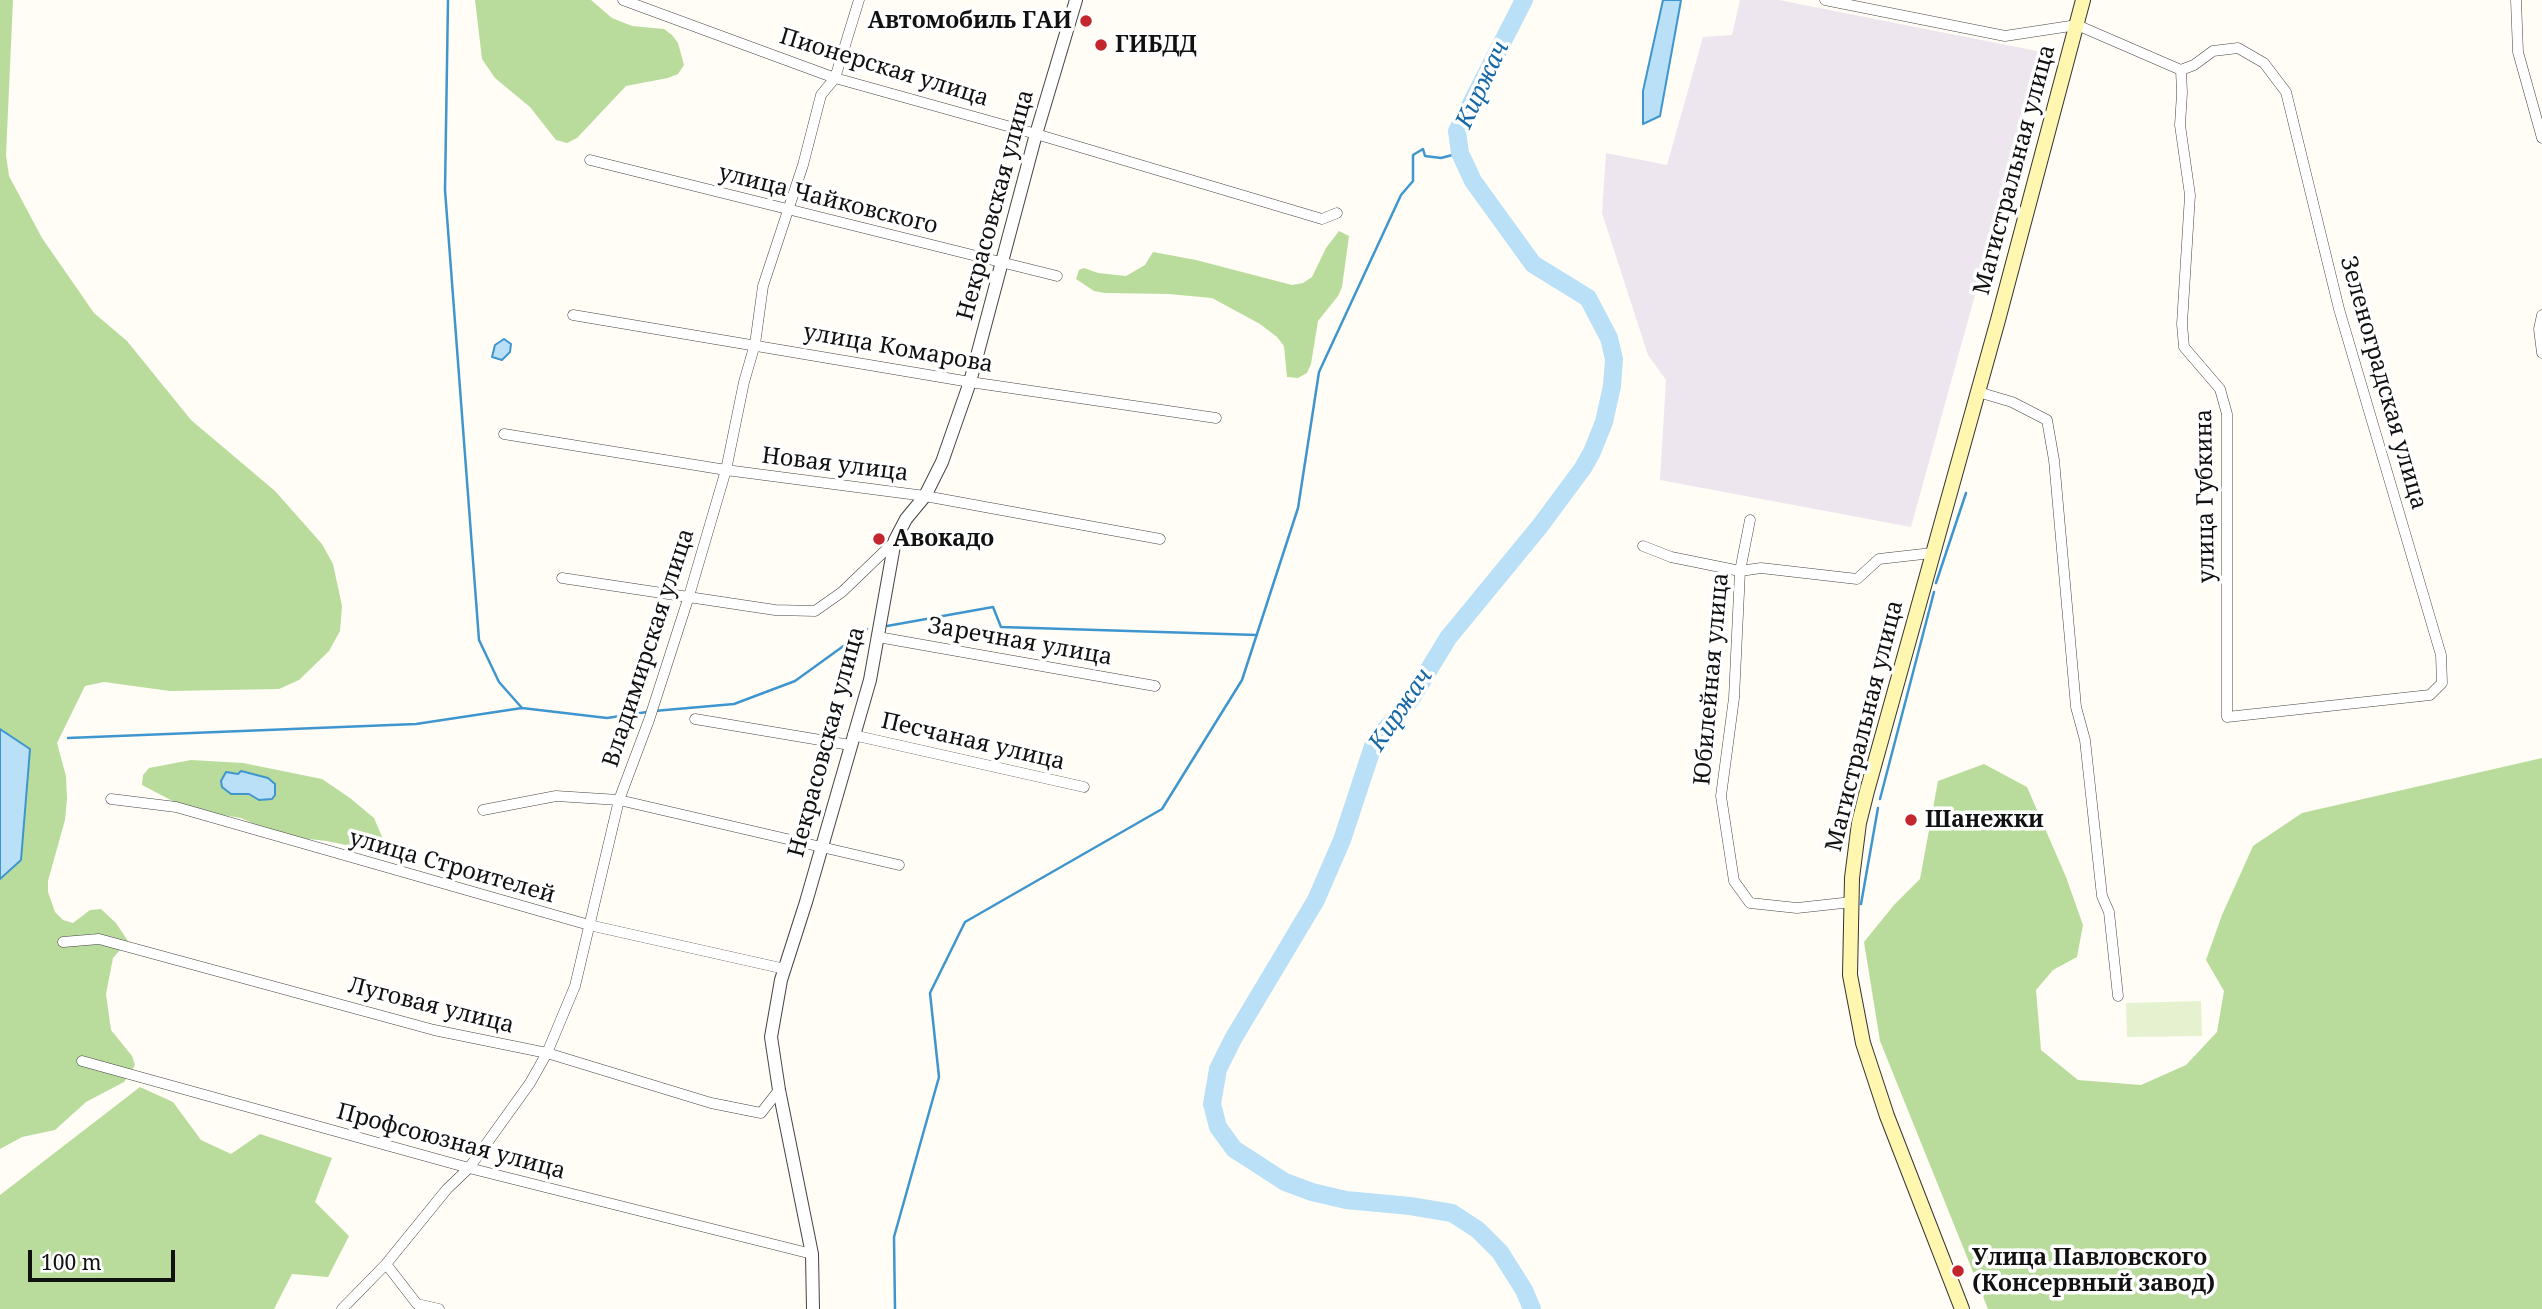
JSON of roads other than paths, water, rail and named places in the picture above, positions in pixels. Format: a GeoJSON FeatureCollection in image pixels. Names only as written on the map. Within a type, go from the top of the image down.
{"type":"FeatureCollection","features":[{"type":"Feature","properties":{"kind":"main road","name":"Магистральная улица"},"geometry":{"type":"LineString","coordinates":[[1962,1309],[1887,1116],[1863,1043],[1850,975],[1852,878],[1859,823],[2083,0]]}},
{"type":"Feature","properties":{"kind":"street","name":"Пионерская улица"},"geometry":{"type":"LineString","coordinates":[[623,0],[835,78],[1036,134],[1322,219],[1337,213]]}},
{"type":"Feature","properties":{"kind":"street","name":"Владимирская улица"},"geometry":{"type":"LineString","coordinates":[[342,1309],[386,1264],[447,1189],[469,1168],[530,1083],[547,1053],[575,986],[619,800],[649,720],[726,470],[744,382],[755,344],[763,286],[803,165],[821,95],[835,78],[859,0]]}},
{"type":"Feature","properties":{"kind":"street","name":"Некрасовская улица"},"geometry":{"type":"LineString","coordinates":[[813,1309],[812,1254],[771,1037],[785,969],[870,680],[895,540],[906,519],[925,496],[942,462],[970,382],[1036,134],[1076,0]]}},
{"type":"Feature","properties":{"kind":"street"},"geometry":{"type":"LineString","coordinates":[[1825,0],[2005,36],[2077,25],[2180,69]]}},
{"type":"Feature","properties":{"kind":"street"},"geometry":{"type":"LineString","coordinates":[[2516,0],[2518,52],[2542,138]]}},
{"type":"Feature","properties":{"kind":"street","name":"Зеленоградская улица"},"geometry":{"type":"LineString","coordinates":[[2180,69],[2194,65],[2213,51],[2238,48],[2264,63],[2286,92],[2339,309],[2441,655],[2442,683]]}},
{"type":"Feature","properties":{"kind":"street","name":"улица Губкина"},"geometry":{"type":"LineString","coordinates":[[2180,69],[2180,125],[2190,195],[2182,324],[2184,347],[2220,389],[2227,414],[2227,717],[2430,695],[2442,683]]}},
{"type":"Feature","properties":{"kind":"street","name":"улица Чайковского"},"geometry":{"type":"LineString","coordinates":[[590,160],[1057,276]]}},
{"type":"Feature","properties":{"kind":"street","name":"улица Комарова"},"geometry":{"type":"LineString","coordinates":[[573,314],[970,382],[1216,418]]}},
{"type":"Feature","properties":{"kind":"street"},"geometry":{"type":"LineString","coordinates":[[2542,315],[2539,329],[2542,353]]}},
{"type":"Feature","properties":{"kind":"street"},"geometry":{"type":"LineString","coordinates":[[1978,392],[2012,402],[2047,420],[2054,460],[2076,707],[2085,740],[2102,896],[2109,912],[2118,996]]}},
{"type":"Feature","properties":{"kind":"street","name":"Новая улица"},"geometry":{"type":"LineString","coordinates":[[504,434],[726,470],[925,496],[1160,539]]}},
{"type":"Feature","properties":{"kind":"street","name":"Юбилейная улица"},"geometry":{"type":"LineString","coordinates":[[1750,520],[1740,571],[1734,698],[1721,796],[1734,881],[1750,903],[1797,908],[1852,902]]}},
{"type":"Feature","properties":{"kind":"street"},"geometry":{"type":"LineString","coordinates":[[562,578],[775,610],[815,611],[842,592],[895,540]]}},
{"type":"Feature","properties":{"kind":"street"},"geometry":{"type":"LineString","coordinates":[[1643,546],[1671,557],[1740,571],[1761,568],[1857,579],[1879,559],[1932,553]]}},
{"type":"Feature","properties":{"kind":"street","name":"Заречная улица"},"geometry":{"type":"LineString","coordinates":[[878,637],[1155,686]]}},
{"type":"Feature","properties":{"kind":"street","name":"Песчаная улица"},"geometry":{"type":"LineString","coordinates":[[695,719],[852,740],[1084,787]]}},
{"type":"Feature","properties":{"kind":"street"},"geometry":{"type":"LineString","coordinates":[[483,810],[556,796],[619,800],[899,866]]}},
{"type":"Feature","properties":{"kind":"street","name":"улица Строителей"},"geometry":{"type":"LineString","coordinates":[[111,799],[176,807],[589,925],[785,969]]}},
{"type":"Feature","properties":{"kind":"street","name":"Луговая улица"},"geometry":{"type":"LineString","coordinates":[[63,942],[99,939],[435,1030],[547,1053],[711,1104],[761,1113],[779,1090]]}},
{"type":"Feature","properties":{"kind":"street","name":"Профсоюзная улица"},"geometry":{"type":"LineString","coordinates":[[82,1061],[469,1168],[812,1254]]}},
{"type":"Feature","properties":{"kind":"street"},"geometry":{"type":"LineString","coordinates":[[386,1264],[417,1304],[439,1309]]}},
{"type":"Feature","properties":{"kind":"water"},"geometry":{"type":"Polygon","coordinates":[[[1663,0],[1681,0],[1660,116],[1643,124],[1643,91],[1663,0]]]}},
{"type":"Feature","properties":{"kind":"water"},"geometry":{"type":"Polygon","coordinates":[[[504,339],[511,344],[510,352],[502,360],[492,357],[495,345],[504,339]]]}},
{"type":"Feature","properties":{"kind":"water"},"geometry":{"type":"Polygon","coordinates":[[[0,729],[30,749],[21,860],[0,879],[0,729]]]}},
{"type":"Feature","properties":{"kind":"water"},"geometry":{"type":"Polygon","coordinates":[[[241,771],[268,778],[275,784],[275,795],[272,799],[259,800],[249,794],[231,794],[222,787],[221,781],[226,772],[238,774],[241,771]]]}},
{"type":"Feature","properties":{"kind":"waterway"},"geometry":{"type":"LineString","coordinates":[[448,0],[445,190],[479,640],[499,682],[522,708]]}},
{"type":"Feature","properties":{"kind":"waterway","name":"Киржач"},"geometry":{"type":"LineString","coordinates":[[1524,0],[1457,131],[1460,153],[1473,181],[1533,264],[1588,298],[1609,338],[1614,359],[1612,386],[1604,422],[1583,468],[1540,526],[1448,638],[1411,699],[1374,743],[1342,840],[1316,900],[1233,1039],[1218,1069],[1212,1104],[1218,1127],[1234,1149],[1285,1182],[1346,1200],[1452,1213],[1478,1230],[1500,1252],[1524,1290],[1532,1309]]}},
{"type":"Feature","properties":{"kind":"waterway"},"geometry":{"type":"LineString","coordinates":[[895,1309],[894,1237],[939,1077],[930,993],[965,922],[1162,809],[1242,680],[1298,508],[1319,372],[1401,195],[1413,181],[1413,155],[1423,149],[1425,156],[1441,158],[1460,153]]}},
{"type":"Feature","properties":{"kind":"waterway"},"geometry":{"type":"LineString","coordinates":[[1936,583],[1966,493]]}},
{"type":"Feature","properties":{"kind":"waterway"},"geometry":{"type":"LineString","coordinates":[[1880,799],[1934,592]]}},
{"type":"Feature","properties":{"kind":"waterway"},"geometry":{"type":"LineString","coordinates":[[887,626],[993,607],[1001,627],[1257,635]]}},
{"type":"Feature","properties":{"kind":"waterway"},"geometry":{"type":"LineString","coordinates":[[654,711],[734,704],[795,681],[867,629]]}},
{"type":"Feature","properties":{"kind":"waterway"},"geometry":{"type":"LineString","coordinates":[[68,738],[416,724],[522,708],[607,718],[647,712]]}},
{"type":"Feature","properties":{"kind":"waterway"},"geometry":{"type":"LineString","coordinates":[[1861,904],[1878,808]]}},
{"type":"Feature","properties":{"kind":"place","name":"Автомобиль ГАИ"},"geometry":{"type":"Point","coordinates":[1086,21]}},
{"type":"Feature","properties":{"kind":"place","name":"ГИБДД"},"geometry":{"type":"Point","coordinates":[1101,45]}},
{"type":"Feature","properties":{"kind":"place","name":"Авокадо"},"geometry":{"type":"Point","coordinates":[879,539]}},
{"type":"Feature","properties":{"kind":"place","name":"Шанежки"},"geometry":{"type":"Point","coordinates":[1911,820]}},
{"type":"Feature","properties":{"kind":"place","name":"Улица Павловского (Консервный завод)"},"geometry":{"type":"Point","coordinates":[1958,1271]}}]}
